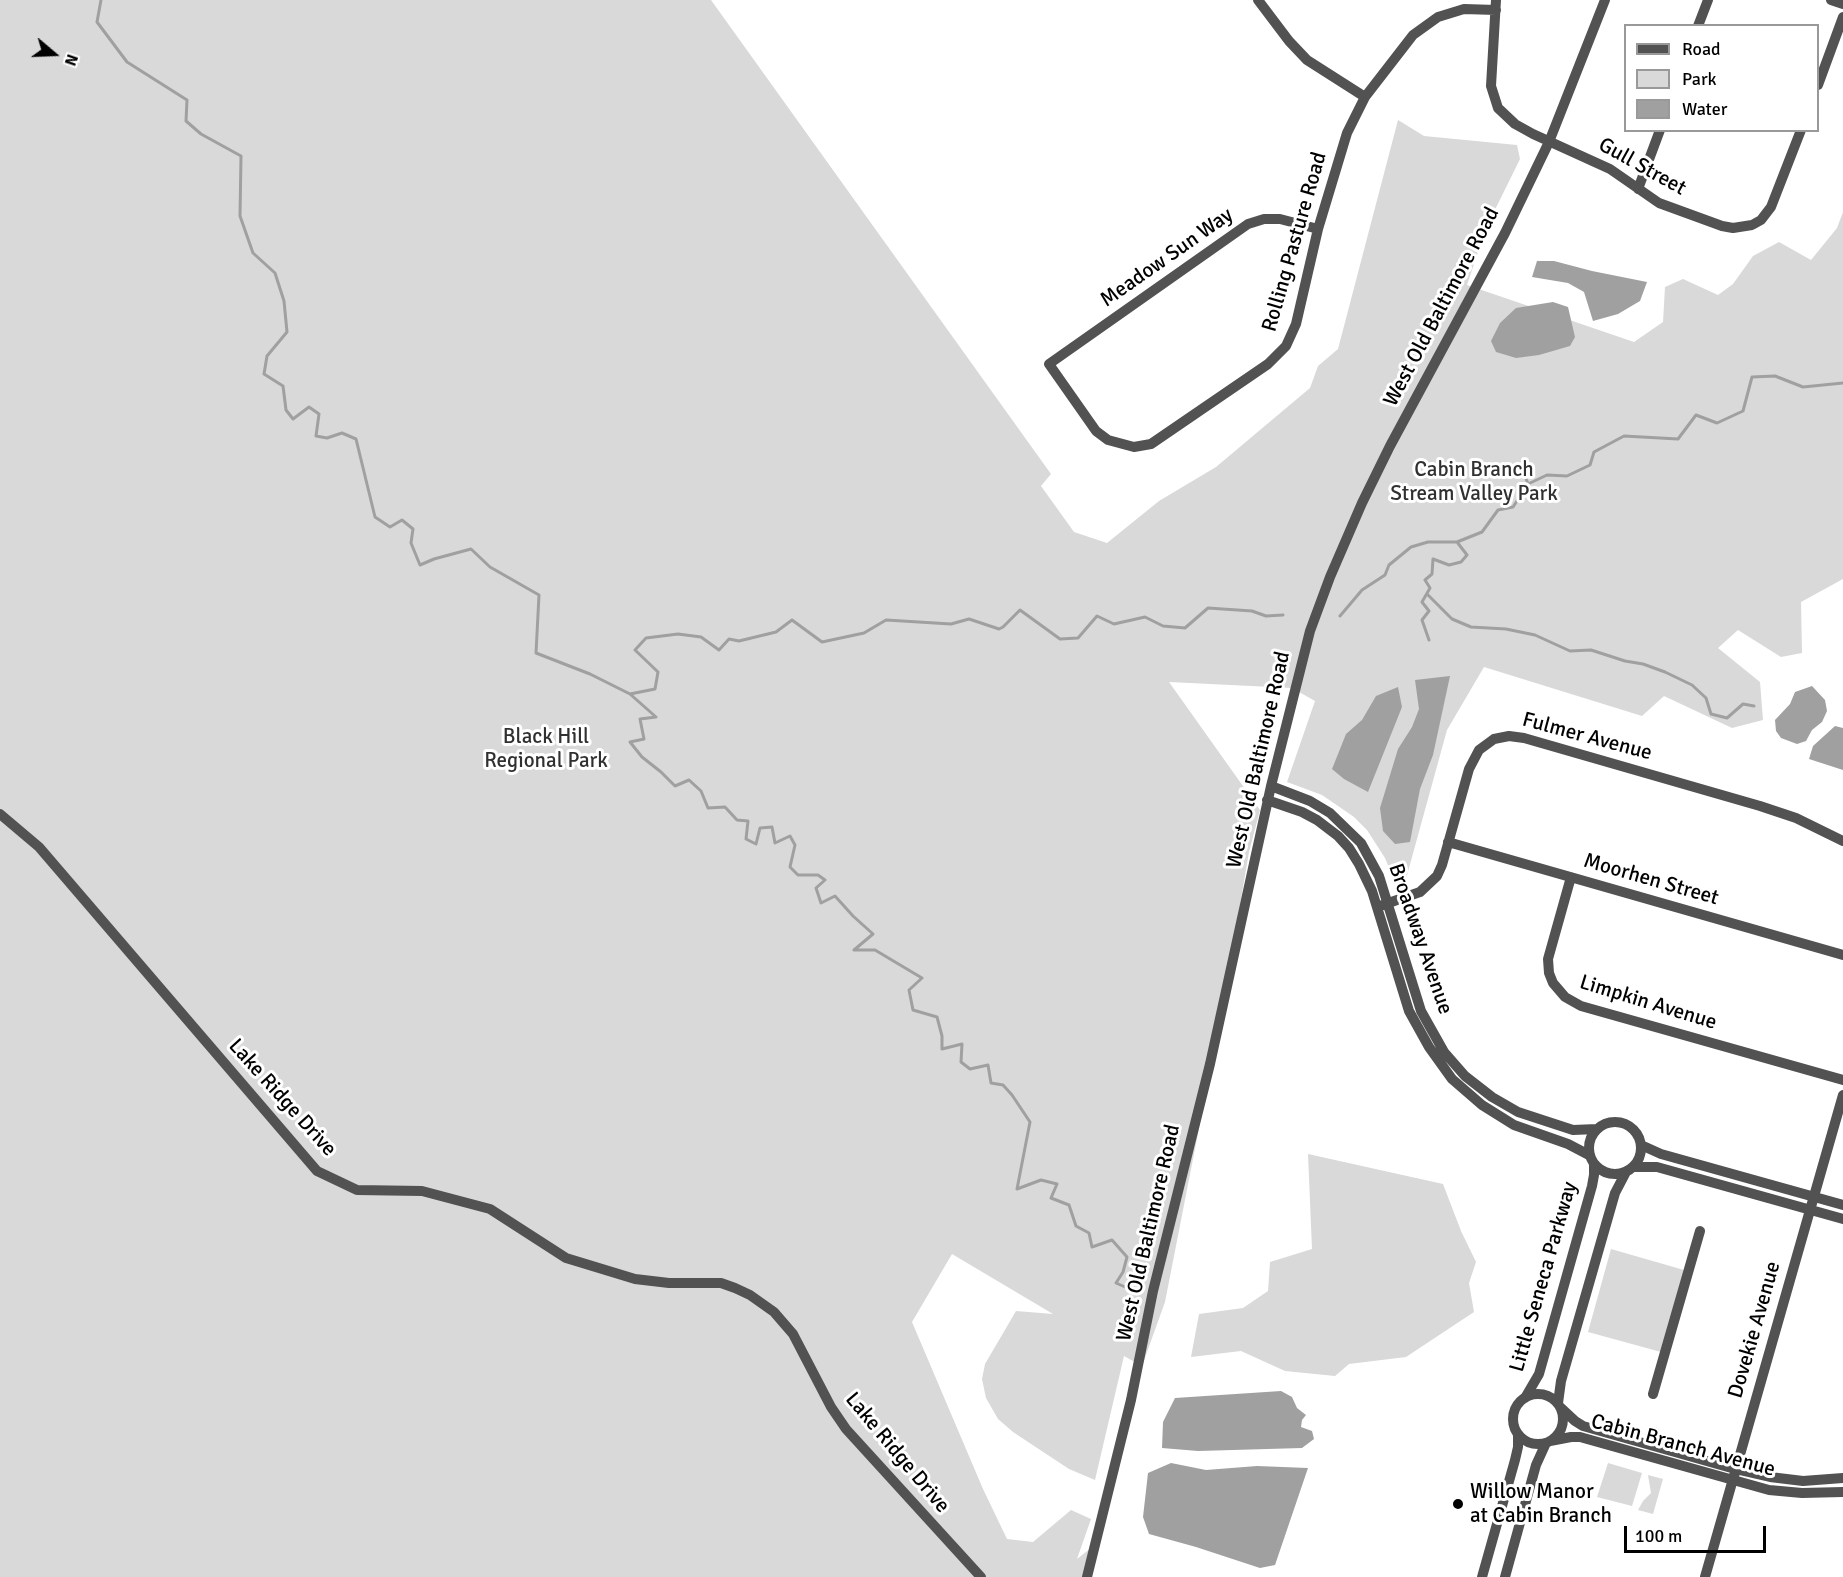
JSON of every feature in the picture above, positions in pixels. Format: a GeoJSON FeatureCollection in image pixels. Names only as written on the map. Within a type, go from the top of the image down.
{"type":"FeatureCollection","features":[{"type":"Feature","properties":{"kind":"street"},"geometry":{"type":"LineString","coordinates":[[1258,0],[1289,41],[1307,60],[1365,97]]}},
{"type":"Feature","properties":{"kind":"street","name":"West Old Baltimore Road"},"geometry":{"type":"LineString","coordinates":[[1087,1577],[1131,1400],[1153,1291],[1210,1064],[1267,800],[1310,631],[1353,524],[1390,446],[1505,233],[1549,142],[1605,0]]}},
{"type":"Feature","properties":{"kind":"street"},"geometry":{"type":"LineString","coordinates":[[1699,24],[1708,0]]}},
{"type":"Feature","properties":{"kind":"street"},"geometry":{"type":"LineString","coordinates":[[1831,0],[1843,4]]}},
{"type":"Feature","properties":{"kind":"street","name":"Rolling Pasture Road"},"geometry":{"type":"LineString","coordinates":[[1049,364],[1096,431],[1108,440],[1134,447],[1150,444],[1268,363],[1286,346],[1296,324],[1317,229],[1347,133],[1365,97],[1413,35],[1438,17],[1464,9],[1496,5]]}},
{"type":"Feature","properties":{"kind":"street","name":"Gull Street"},"geometry":{"type":"LineString","coordinates":[[1496,5],[1491,86],[1498,108],[1515,124],[1610,169],[1659,203],[1722,226],[1733,228],[1752,225],[1761,220],[1776,198],[1800,132]]}},
{"type":"Feature","properties":{"kind":"street"},"geometry":{"type":"LineString","coordinates":[[1819,82],[1843,16]]}},
{"type":"Feature","properties":{"kind":"street"},"geometry":{"type":"LineString","coordinates":[[1638,189],[1659,132]]}},
{"type":"Feature","properties":{"kind":"street","name":"Meadow Sun Way"},"geometry":{"type":"LineString","coordinates":[[1049,364],[1248,224],[1264,219],[1280,219],[1317,229]]}},
{"type":"Feature","properties":{"kind":"street","name":"Fulmer Avenue"},"geometry":{"type":"LineString","coordinates":[[1377,907],[1420,892],[1437,876],[1469,769],[1479,750],[1494,739],[1509,736],[1524,738],[1760,806],[1796,818],[1843,841]]}},
{"type":"Feature","properties":{"kind":"street","name":"Broadway Avenue"},"geometry":{"type":"LineString","coordinates":[[1271,786],[1310,801],[1330,813],[1361,843],[1379,876],[1421,1011],[1444,1052],[1465,1077],[1492,1097],[1518,1112],[1573,1130],[1596,1129]]}},
{"type":"Feature","properties":{"kind":"street","name":"Broadway Avenue"},"geometry":{"type":"LineString","coordinates":[[1267,800],[1302,812],[1322,823],[1349,848],[1359,864],[1377,907],[1409,1011],[1429,1047],[1452,1079],[1482,1105],[1514,1125],[1568,1144],[1591,1160]]}},
{"type":"Feature","properties":{"kind":"street","name":"Lake Ridge Drive"},"geometry":{"type":"LineString","coordinates":[[0,814],[39,847],[317,1171],[357,1190],[422,1191],[490,1209],[566,1258],[635,1279],[669,1283],[721,1283],[750,1295],[774,1312],[793,1334],[831,1407],[846,1429],[981,1577]]}},
{"type":"Feature","properties":{"kind":"street","name":"Moorhen Street"},"geometry":{"type":"LineString","coordinates":[[1449,842],[1843,955]]}},
{"type":"Feature","properties":{"kind":"street","name":"Limpkin Avenue"},"geometry":{"type":"LineString","coordinates":[[1571,877],[1548,959],[1552,982],[1565,997],[1581,1006],[1843,1080]]}},
{"type":"Feature","properties":{"kind":"street","name":"Dovekie Avenue"},"geometry":{"type":"LineString","coordinates":[[1705,1577],[1843,1095]]}},
{"type":"Feature","properties":{"kind":"street"},"geometry":{"type":"LineString","coordinates":[[1505,1577],[1536,1465],[1548,1442],[1561,1430],[1563,1423],[1559,1406],[1561,1381],[1614,1193],[1630,1170],[1641,1153],[1641,1145],[1634,1130],[1629,1126],[1611,1122],[1596,1129],[1588,1145],[1591,1160],[1604,1173],[1615,1175],[1630,1170],[1658,1167],[1843,1219]]}},
{"type":"Feature","properties":{"kind":"street"},"geometry":{"type":"LineString","coordinates":[[1641,1145],[1661,1154],[1843,1205]]}},
{"type":"Feature","properties":{"kind":"street","name":"Little Seneca Parkway"},"geometry":{"type":"LineString","coordinates":[[1525,1398],[1539,1374],[1592,1186],[1594,1175],[1591,1160]]}},
{"type":"Feature","properties":{"kind":"street"},"geometry":{"type":"LineString","coordinates":[[1653,1394],[1701,1231]]}},
{"type":"Feature","properties":{"kind":"street"},"geometry":{"type":"LineString","coordinates":[[1548,1442],[1530,1443],[1518,1434],[1513,1422],[1516,1408],[1525,1398],[1532,1395],[1546,1395],[1559,1406]]}},
{"type":"Feature","properties":{"kind":"street","name":"Cabin Branch Avenue"},"geometry":{"type":"LineString","coordinates":[[1559,1406],[1583,1426],[1735,1469],[1803,1481],[1843,1478]]}},
{"type":"Feature","properties":{"kind":"street"},"geometry":{"type":"LineString","coordinates":[[1482,1577],[1515,1460],[1518,1434]]}},
{"type":"Feature","properties":{"kind":"street","name":"Cabin Branch Avenue"},"geometry":{"type":"LineString","coordinates":[[1548,1442],[1580,1437],[1769,1490],[1802,1493],[1843,1492]]}},
{"type":"Feature","properties":{"kind":"green space","name":"Black Hill Regional Park"},"geometry":{"type":"Polygon","coordinates":[[[0,0],[711,0],[1051,474],[1041,486],[1074,532],[1107,543],[1159,501],[1216,467],[1310,388],[1318,366],[1338,349],[1398,120],[1424,136],[1517,145],[1520,159],[1486,228],[1467,285],[1634,342],[1663,322],[1665,287],[1683,279],[1718,295],[1733,284],[1753,256],[1779,242],[1811,260],[1837,228],[1843,212],[1843,579],[1801,602],[1802,653],[1781,657],[1738,630],[1718,648],[1760,682],[1763,720],[1732,728],[1664,696],[1642,716],[1484,667],[1447,730],[1401,897],[1385,858],[1367,830],[1354,817],[1322,795],[1287,782],[1315,701],[1292,688],[1169,682],[1260,810],[1249,852],[1221,1016],[1165,1302],[1142,1366],[1124,1356],[1095,1480],[1069,1469],[1013,1432],[998,1419],[986,1398],[982,1379],[985,1364],[1016,1311],[1053,1314],[952,1254],[912,1322],[983,1489],[1007,1539],[1033,1542],[1071,1510],[1091,1519],[1077,1559],[1091,1548],[1084,1577],[0,1577],[0,0]]]}},
{"type":"Feature","properties":{"kind":"green space"},"geometry":{"type":"Polygon","coordinates":[[[1308,1154],[1443,1184],[1476,1262],[1469,1283],[1474,1312],[1406,1357],[1349,1364],[1335,1376],[1285,1371],[1241,1351],[1191,1357],[1199,1314],[1243,1308],[1268,1291],[1270,1262],[1312,1249],[1308,1154]]]}},
{"type":"Feature","properties":{"kind":"green space"},"geometry":{"type":"Polygon","coordinates":[[[1611,1249],[1684,1270],[1661,1352],[1588,1332],[1611,1249]]]}},
{"type":"Feature","properties":{"kind":"green space"},"geometry":{"type":"Polygon","coordinates":[[[1608,1463],[1642,1473],[1632,1506],[1597,1497],[1608,1463]]]}},
{"type":"Feature","properties":{"kind":"green space"},"geometry":{"type":"Polygon","coordinates":[[[1648,1475],[1663,1479],[1653,1514],[1638,1510],[1651,1493],[1648,1475]]]}},
{"type":"Feature","properties":{"kind":"water"},"geometry":{"type":"Polygon","coordinates":[[[1537,261],[1554,261],[1647,282],[1640,301],[1618,314],[1593,321],[1584,292],[1568,283],[1532,277],[1537,261]]]}},
{"type":"Feature","properties":{"kind":"water"},"geometry":{"type":"Polygon","coordinates":[[[1553,302],[1568,307],[1575,337],[1570,346],[1539,355],[1516,358],[1496,352],[1491,341],[1500,323],[1516,308],[1553,302]]]}},
{"type":"Feature","properties":{"kind":"water"},"geometry":{"type":"Polygon","coordinates":[[[1450,676],[1433,755],[1420,789],[1410,842],[1395,844],[1383,831],[1380,808],[1398,749],[1412,727],[1419,709],[1415,680],[1450,676]]]}},
{"type":"Feature","properties":{"kind":"water"},"geometry":{"type":"Polygon","coordinates":[[[1812,686],[1825,700],[1827,711],[1822,722],[1812,730],[1806,741],[1797,744],[1781,738],[1776,731],[1775,720],[1790,704],[1795,692],[1812,686]]]}},
{"type":"Feature","properties":{"kind":"water"},"geometry":{"type":"Polygon","coordinates":[[[1398,687],[1402,707],[1368,792],[1344,779],[1332,769],[1346,734],[1362,720],[1376,696],[1398,687]]]}},
{"type":"Feature","properties":{"kind":"water"},"geometry":{"type":"Polygon","coordinates":[[[1835,726],[1843,728],[1843,770],[1809,759],[1813,746],[1835,726]]]}},
{"type":"Feature","properties":{"kind":"water"},"geometry":{"type":"Polygon","coordinates":[[[1281,1391],[1292,1397],[1297,1408],[1306,1415],[1301,1427],[1312,1431],[1314,1439],[1302,1448],[1198,1451],[1162,1448],[1163,1422],[1175,1398],[1281,1391]]]}},
{"type":"Feature","properties":{"kind":"water"},"geometry":{"type":"Polygon","coordinates":[[[1171,1463],[1206,1470],[1257,1466],[1308,1468],[1275,1565],[1260,1568],[1149,1534],[1143,1517],[1148,1473],[1171,1463]]]}},
{"type":"Feature","properties":{"kind":"waterway"},"geometry":{"type":"LineString","coordinates":[[101,0],[97,22],[127,62],[187,100],[186,121],[201,134],[241,156],[240,216],[253,253],[275,273],[284,301],[287,332],[267,356],[264,374],[283,386],[286,410],[293,419],[309,407],[319,414],[316,436],[327,438],[342,433],[356,439],[375,517],[390,527],[402,520],[413,529],[411,543],[420,565],[471,549],[490,567],[539,595],[536,653],[590,674],[630,694],[656,717],[640,719],[644,739],[630,742],[642,757],[675,786],[689,780],[701,791],[708,808],[725,807],[737,820],[748,821],[746,839],[756,844],[760,828],[772,827],[775,843],[790,836],[795,845],[790,867],[798,875],[818,875],[825,880],[816,888],[821,903],[835,896],[873,934],[854,950],[875,950],[922,978],[909,990],[913,1010],[937,1017],[942,1036],[942,1049],[962,1044],[961,1062],[970,1069],[988,1065],[991,1083],[1003,1085],[1030,1122],[1017,1189],[1041,1180],[1057,1184],[1051,1198],[1069,1205],[1076,1226],[1089,1233],[1092,1247],[1112,1240],[1127,1257],[1123,1272],[1116,1283],[1132,1290]]}},
{"type":"Feature","properties":{"kind":"waterway"},"geometry":{"type":"LineString","coordinates":[[1340,616],[1362,590],[1385,575],[1389,565],[1411,547],[1428,542],[1457,542],[1482,532],[1498,510],[1513,507],[1528,484],[1547,475],[1567,476],[1590,465],[1594,452],[1624,436],[1678,439],[1696,415],[1717,423],[1743,411],[1752,377],[1775,376],[1803,387],[1843,383]]}},
{"type":"Feature","properties":{"kind":"waterway"},"geometry":{"type":"LineString","coordinates":[[1524,473],[1528,484]]}},
{"type":"Feature","properties":{"kind":"waterway"},"geometry":{"type":"LineString","coordinates":[[1429,640],[1422,620],[1429,611],[1422,602],[1430,588],[1425,580],[1432,574],[1433,559],[1449,565],[1461,562],[1467,555],[1457,542]]}},
{"type":"Feature","properties":{"kind":"waterway"},"geometry":{"type":"LineString","coordinates":[[1427,594],[1452,619],[1471,627],[1506,629],[1535,635],[1570,651],[1591,650],[1665,672],[1692,685],[1706,698],[1711,714],[1727,718],[1743,704],[1754,706]]}},
{"type":"Feature","properties":{"kind":"waterway"},"geometry":{"type":"LineString","coordinates":[[630,694],[655,689],[658,672],[635,650],[646,638],[678,634],[701,637],[719,650],[729,639],[739,641],[776,632],[792,620],[822,642],[864,633],[886,620],[951,624],[969,619],[999,629],[1020,610],[1060,639],[1078,638],[1097,616],[1114,624],[1145,617],[1163,626],[1185,628],[1208,608],[1252,611],[1266,616],[1283,615]]}},
{"type":"Feature","properties":{"kind":"place","name":"Willow Manor at Cabin Branch"},"geometry":{"type":"Point","coordinates":[1458,1504]}},
{"type":"Feature","properties":{"kind":"park label","name":"Cabin Branch Stream Valley Park"},"geometry":{"type":"Point","coordinates":[1474,482]}}]}
